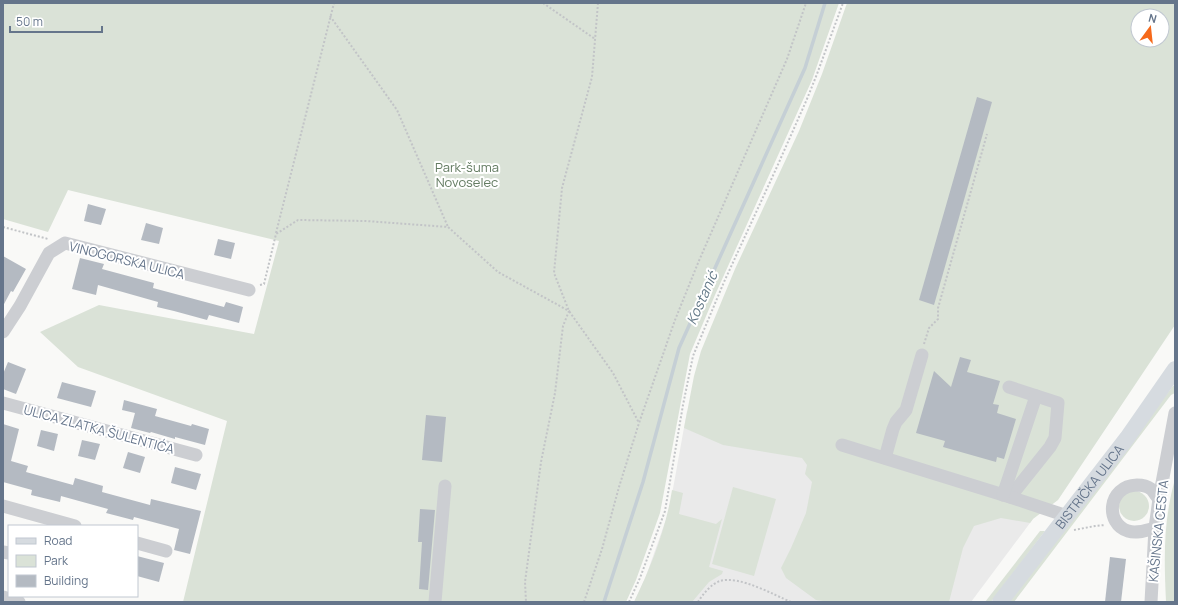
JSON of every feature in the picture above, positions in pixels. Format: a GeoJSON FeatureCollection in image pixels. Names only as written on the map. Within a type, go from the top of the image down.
{"type":"FeatureCollection","features":[{"type":"Feature","properties":{"kind":"main road","name":"BISTRIČKA ULICA"},"geometry":{"type":"LineString","coordinates":[[1000,602],[1069,523],[1175,369]]}},
{"type":"Feature","properties":{"kind":"street","name":"VINOGORSKA ULICA"},"geometry":{"type":"LineString","coordinates":[[3,332],[20,306],[49,253],[65,243],[249,290]]}},
{"type":"Feature","properties":{"kind":"street"},"geometry":{"type":"LineString","coordinates":[[885,458],[896,422],[906,410],[922,355]]}},
{"type":"Feature","properties":{"kind":"street"},"geometry":{"type":"LineString","coordinates":[[1007,496],[1027,476],[1050,447],[1055,438],[1058,403],[1009,387]]}},
{"type":"Feature","properties":{"kind":"street"},"geometry":{"type":"LineString","coordinates":[[1007,496],[1012,468],[1036,396]]}},
{"type":"Feature","properties":{"kind":"street","name":"ULICA ZLATKA ŠULENTIĆA"},"geometry":{"type":"LineString","coordinates":[[3,404],[196,455]]}},
{"type":"Feature","properties":{"kind":"street","name":"KAŠINSKA CESTA"},"geometry":{"type":"LineString","coordinates":[[1151,602],[1155,528],[1175,413]]}},
{"type":"Feature","properties":{"kind":"street"},"geometry":{"type":"LineString","coordinates":[[842,445],[1007,496],[1069,523]]}},
{"type":"Feature","properties":{"kind":"street"},"geometry":{"type":"LineString","coordinates":[[1012,468],[1027,476]]}},
{"type":"Feature","properties":{"kind":"street"},"geometry":{"type":"LineString","coordinates":[[1155,528],[1141,532],[1128,531],[1119,525],[1114,518],[1113,502],[1118,493],[1129,485],[1142,485],[1151,489],[1159,499]]}},
{"type":"Feature","properties":{"kind":"street"},"geometry":{"type":"LineString","coordinates":[[434,602],[445,486]]}},
{"type":"Feature","properties":{"kind":"street"},"geometry":{"type":"LineString","coordinates":[[3,506],[71,525]]}},
{"type":"Feature","properties":{"kind":"street"},"geometry":{"type":"LineString","coordinates":[[138,543],[166,551]]}},
{"type":"Feature","properties":{"kind":"street"},"geometry":{"type":"LineString","coordinates":[[3,597],[19,602]]}},
{"type":"Feature","properties":{"kind":"path"},"geometry":{"type":"LineString","coordinates":[[249,290],[264,284],[334,3]]}},
{"type":"Feature","properties":{"kind":"path"},"geometry":{"type":"LineString","coordinates":[[543,3],[595,39]]}},
{"type":"Feature","properties":{"kind":"path"},"geometry":{"type":"LineString","coordinates":[[598,3],[592,77],[562,188],[554,273],[569,311],[613,373],[639,423]]}},
{"type":"Feature","properties":{"kind":"path"},"geometry":{"type":"LineString","coordinates":[[584,602],[602,550],[619,487],[639,423],[675,320],[698,263],[787,59],[806,3]]}},
{"type":"Feature","properties":{"kind":"path"},"geometry":{"type":"LineString","coordinates":[[629,602],[640,578],[665,511],[693,356],[724,282],[809,93],[843,3]]}},
{"type":"Feature","properties":{"kind":"path"},"geometry":{"type":"LineString","coordinates":[[330,16],[397,110],[448,227],[498,272],[569,311]]}},
{"type":"Feature","properties":{"kind":"path"},"geometry":{"type":"LineString","coordinates":[[922,355],[929,328],[938,319],[938,308],[987,134]]}},
{"type":"Feature","properties":{"kind":"path"},"geometry":{"type":"LineString","coordinates":[[276,234],[298,220],[366,221],[448,227]]}},
{"type":"Feature","properties":{"kind":"path"},"geometry":{"type":"LineString","coordinates":[[3,227],[65,243]]}},
{"type":"Feature","properties":{"kind":"path"},"geometry":{"type":"LineString","coordinates":[[526,602],[526,582],[541,462],[555,393],[563,326],[569,311]]}},
{"type":"Feature","properties":{"kind":"path"},"geometry":{"type":"LineString","coordinates":[[1069,523],[1095,526],[1119,525]]}},
{"type":"Feature","properties":{"kind":"path"},"geometry":{"type":"LineString","coordinates":[[698,602],[713,585],[721,581],[734,580],[754,586],[791,602]]}},
{"type":"Feature","properties":{"kind":"shaded area"},"geometry":{"type":"Polygon","coordinates":[[[687,411],[1033,519],[971,602],[634,602],[646,576],[669,511],[687,411]]]}},
{"type":"Feature","properties":{"kind":"green space","name":"Park-šuma Novoselec"},"geometry":{"type":"Polygon","coordinates":[[[3,3],[839,3],[812,80],[690,354],[660,513],[636,580],[626,602],[183,602],[227,421],[78,367],[40,332],[99,305],[254,334],[279,241],[68,190],[48,232],[3,219],[3,3]]]}},
{"type":"Feature","properties":{"kind":"green space"},"geometry":{"type":"Polygon","coordinates":[[[847,3],[1175,3],[1175,325],[1058,500],[1030,523],[1001,518],[974,526],[963,548],[949,602],[830,602],[816,600],[786,578],[781,568],[806,513],[812,482],[805,474],[807,465],[802,458],[723,445],[684,428],[694,376],[701,351],[735,269],[799,131],[822,74],[847,3]]]}},
{"type":"Feature","properties":{"kind":"green space"},"geometry":{"type":"Polygon","coordinates":[[[1175,385],[1175,393],[1171,395],[1014,602],[1005,602],[1173,386],[1175,385]]]}},
{"type":"Feature","properties":{"kind":"green space"},"geometry":{"type":"Polygon","coordinates":[[[1175,479],[1175,602],[1166,602],[1166,525],[1175,479]]]}},
{"type":"Feature","properties":{"kind":"green space"},"geometry":{"type":"Polygon","coordinates":[[[733,487],[776,499],[754,576],[712,564],[733,487]]]}},
{"type":"Feature","properties":{"kind":"green space"},"geometry":{"type":"Polygon","coordinates":[[[672,490],[683,493],[679,514],[716,524],[722,519],[709,567],[723,571],[722,574],[709,582],[692,602],[634,602],[657,548],[666,519],[672,490]]]}},
{"type":"Feature","properties":{"kind":"green space"},"geometry":{"type":"Polygon","coordinates":[[[1134,491],[1145,495],[1149,506],[1145,517],[1134,521],[1123,517],[1119,506],[1123,495],[1134,491]]]}},
{"type":"Feature","properties":{"kind":"green space"},"geometry":{"type":"Polygon","coordinates":[[[1040,531],[1045,531],[991,602],[985,602],[1040,531]]]}},
{"type":"Feature","properties":{"kind":"building"},"geometry":{"type":"Polygon","coordinates":[[[977,97],[992,102],[934,305],[919,300],[977,97]]]}},
{"type":"Feature","properties":{"kind":"building"},"geometry":{"type":"Polygon","coordinates":[[[88,204],[106,209],[101,225],[84,221],[88,204]]]}},
{"type":"Feature","properties":{"kind":"building"},"geometry":{"type":"Polygon","coordinates":[[[146,223],[163,228],[159,244],[141,240],[146,223]]]}},
{"type":"Feature","properties":{"kind":"building"},"geometry":{"type":"Polygon","coordinates":[[[218,239],[235,243],[231,259],[214,255],[218,239]]]}},
{"type":"Feature","properties":{"kind":"building"},"geometry":{"type":"Polygon","coordinates":[[[3,256],[26,269],[3,306],[3,256]]]}},
{"type":"Feature","properties":{"kind":"building"},"geometry":{"type":"Polygon","coordinates":[[[80,258],[104,264],[102,269],[154,283],[153,288],[224,307],[226,302],[243,307],[239,323],[209,315],[207,320],[157,307],[158,302],[98,285],[96,295],[72,289],[80,258]]]}},
{"type":"Feature","properties":{"kind":"building"},"geometry":{"type":"Polygon","coordinates":[[[960,357],[971,360],[967,372],[1000,381],[993,404],[999,405],[997,413],[1016,419],[1004,459],[997,457],[996,462],[943,447],[945,441],[916,433],[934,371],[951,387],[960,357]]]}},
{"type":"Feature","properties":{"kind":"building"},"geometry":{"type":"Polygon","coordinates":[[[8,362],[26,369],[16,394],[3,389],[3,374],[8,362]]]}},
{"type":"Feature","properties":{"kind":"building"},"geometry":{"type":"Polygon","coordinates":[[[62,382],[96,391],[91,407],[57,398],[62,382]]]}},
{"type":"Feature","properties":{"kind":"building"},"geometry":{"type":"Polygon","coordinates":[[[124,400],[157,409],[155,416],[191,426],[192,424],[209,429],[205,445],[131,428],[135,413],[122,410],[124,400]]]}},
{"type":"Feature","properties":{"kind":"building"},"geometry":{"type":"Polygon","coordinates":[[[426,415],[446,417],[442,462],[422,460],[426,415]]]}},
{"type":"Feature","properties":{"kind":"building"},"geometry":{"type":"Polygon","coordinates":[[[3,424],[19,429],[11,461],[28,466],[26,472],[73,485],[75,478],[103,486],[102,492],[150,505],[151,499],[201,511],[190,554],[174,550],[179,529],[134,517],[133,520],[106,513],[108,509],[61,496],[60,502],[31,495],[32,490],[3,482],[3,424]]]}},
{"type":"Feature","properties":{"kind":"building"},"geometry":{"type":"Polygon","coordinates":[[[41,430],[58,434],[54,451],[37,446],[41,430]]]}},
{"type":"Feature","properties":{"kind":"building"},"geometry":{"type":"Polygon","coordinates":[[[82,440],[100,444],[95,460],[78,456],[82,440]]]}},
{"type":"Feature","properties":{"kind":"building"},"geometry":{"type":"Polygon","coordinates":[[[128,452],[145,457],[140,473],[123,468],[128,452]]]}},
{"type":"Feature","properties":{"kind":"building"},"geometry":{"type":"Polygon","coordinates":[[[175,467],[201,474],[196,490],[171,483],[175,467]]]}},
{"type":"Feature","properties":{"kind":"building"},"geometry":{"type":"Polygon","coordinates":[[[420,509],[435,510],[428,590],[419,589],[422,542],[418,542],[420,509]]]}},
{"type":"Feature","properties":{"kind":"building"},"geometry":{"type":"Polygon","coordinates":[[[138,556],[164,563],[159,582],[138,576],[138,556]]]}},
{"type":"Feature","properties":{"kind":"building"},"geometry":{"type":"Polygon","coordinates":[[[1110,557],[1126,559],[1121,602],[1105,602],[1110,557]]]}},
{"type":"Feature","properties":{"kind":"waterway","name":"Kostanić"},"geometry":{"type":"LineString","coordinates":[[604,602],[643,482],[679,348],[805,68],[825,3]]}}]}
